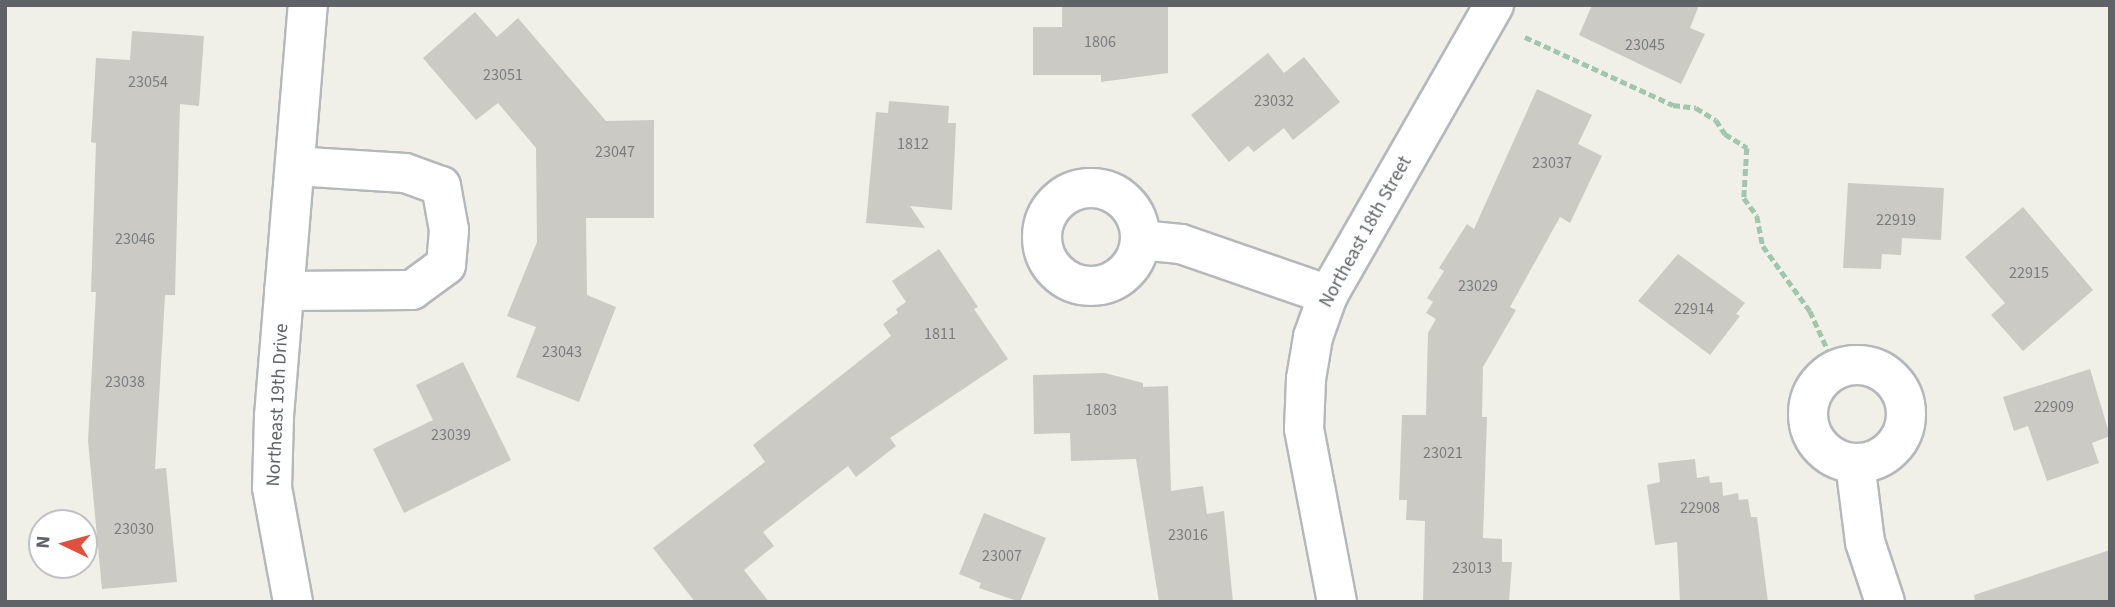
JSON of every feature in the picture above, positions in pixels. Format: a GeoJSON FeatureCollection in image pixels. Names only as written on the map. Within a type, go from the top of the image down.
{"type":"FeatureCollection","features":[{"type":"Feature","properties":{"kind":"street","name":"Northeast 19th Drive"},"geometry":{"type":"LineString","coordinates":[[293,602],[272,488],[284,291],[308,5]]}},
{"type":"Feature","properties":{"kind":"street","name":"Northeast 18th Street"},"geometry":{"type":"LineString","coordinates":[[1337,602],[1304,429],[1306,379],[1313,337],[1328,295],[1489,13]]}},
{"type":"Feature","properties":{"kind":"street"},"geometry":{"type":"LineString","coordinates":[[284,291],[412,290],[446,265],[449,230],[441,186],[405,173],[295,166]]}},
{"type":"Feature","properties":{"kind":"street"},"geometry":{"type":"LineString","coordinates":[[1140,240],[1181,244],[1328,295]]}},
{"type":"Feature","properties":{"kind":"street"},"geometry":{"type":"LineString","coordinates":[[1858,365],[1875,368],[1894,384],[1905,407],[1905,424],[1899,440],[1888,452],[1872,461],[1855,463],[1839,460],[1824,451],[1814,438],[1808,421],[1814,388],[1837,370],[1858,365]]}},
{"type":"Feature","properties":{"kind":"street"},"geometry":{"type":"LineString","coordinates":[[1855,463],[1865,541],[1885,602]]}},
{"type":"Feature","properties":{"kind":"path"},"geometry":{"type":"LineString","coordinates":[[1489,13],[1673,105],[1696,108],[1716,120],[1724,134],[1747,148],[1744,198],[1757,216],[1763,246],[1810,311],[1837,370]]}},
{"type":"Feature","properties":{"kind":"building"},"geometry":{"type":"Polygon","coordinates":[[[1062,5],[1168,5],[1168,73],[1101,82],[1101,75],[1033,75],[1033,27],[1062,27],[1062,5]]]}},
{"type":"Feature","properties":{"kind":"building"},"geometry":{"type":"Polygon","coordinates":[[[1592,5],[1699,5],[1690,28],[1705,34],[1681,84],[1579,35],[1592,5]]]}},
{"type":"Feature","properties":{"kind":"building"},"geometry":{"type":"Polygon","coordinates":[[[475,12],[497,37],[518,18],[606,121],[654,120],[654,218],[586,218],[587,295],[616,307],[579,402],[516,377],[536,327],[507,316],[537,242],[536,148],[498,103],[476,120],[423,58],[475,12]]]}},
{"type":"Feature","properties":{"kind":"building"},"geometry":{"type":"Polygon","coordinates":[[[132,31],[204,36],[199,106],[180,104],[175,295],[165,295],[155,469],[166,468],[177,582],[102,589],[98,509],[94,509],[88,441],[96,292],[91,292],[96,143],[91,142],[96,58],[130,60],[132,31]]]}},
{"type":"Feature","properties":{"kind":"building"},"geometry":{"type":"Polygon","coordinates":[[[1268,53],[1284,73],[1304,57],[1340,102],[1293,140],[1284,128],[1254,152],[1248,146],[1229,162],[1191,115],[1268,53]]]}},
{"type":"Feature","properties":{"kind":"building"},"geometry":{"type":"Polygon","coordinates":[[[1537,89],[1592,115],[1578,144],[1602,156],[1570,223],[1560,217],[1510,307],[1516,310],[1483,367],[1482,417],[1487,417],[1483,538],[1502,539],[1502,562],[1512,562],[1509,602],[1423,602],[1425,521],[1406,520],[1407,500],[1399,500],[1402,415],[1426,415],[1428,333],[1436,319],[1426,313],[1433,302],[1427,298],[1444,271],[1439,268],[1467,224],[1474,229],[1537,89]]]}},
{"type":"Feature","properties":{"kind":"building"},"geometry":{"type":"Polygon","coordinates":[[[889,101],[949,106],[948,123],[956,123],[952,210],[910,206],[925,228],[866,223],[876,112],[888,113],[889,101]]]}},
{"type":"Feature","properties":{"kind":"building"},"geometry":{"type":"Polygon","coordinates":[[[1848,183],[1944,188],[1941,240],[1902,238],[1901,255],[1882,254],[1881,269],[1843,268],[1848,183]]]}},
{"type":"Feature","properties":{"kind":"building"},"geometry":{"type":"Polygon","coordinates":[[[2023,207],[2093,290],[2023,351],[1991,315],[2005,303],[1965,257],[2023,207]]]}},
{"type":"Feature","properties":{"kind":"building"},"geometry":{"type":"Polygon","coordinates":[[[939,249],[978,307],[974,309],[1008,359],[890,438],[896,446],[856,477],[848,466],[763,532],[774,546],[744,570],[769,602],[695,602],[653,548],[765,462],[753,445],[891,336],[883,324],[898,313],[896,309],[906,302],[892,281],[939,249]]]}},
{"type":"Feature","properties":{"kind":"building"},"geometry":{"type":"Polygon","coordinates":[[[1678,254],[1745,303],[1736,314],[1740,316],[1710,355],[1638,301],[1678,254]]]}},
{"type":"Feature","properties":{"kind":"building"},"geometry":{"type":"Polygon","coordinates":[[[463,362],[511,460],[404,513],[373,449],[433,420],[416,385],[463,362]]]}},
{"type":"Feature","properties":{"kind":"building"},"geometry":{"type":"Polygon","coordinates":[[[2090,369],[2110,436],[2092,443],[2099,463],[2047,481],[2028,426],[2014,431],[2003,397],[2090,369]]]}},
{"type":"Feature","properties":{"kind":"building"},"geometry":{"type":"Polygon","coordinates":[[[1105,373],[1143,383],[1143,387],[1168,386],[1171,491],[1203,486],[1207,514],[1224,511],[1233,602],[1159,602],[1136,459],[1071,461],[1070,433],[1034,434],[1033,375],[1105,373]]]}},
{"type":"Feature","properties":{"kind":"building"},"geometry":{"type":"Polygon","coordinates":[[[1695,459],[1697,478],[1709,476],[1710,483],[1722,482],[1723,496],[1738,493],[1739,500],[1748,499],[1751,517],[1757,517],[1768,602],[1680,602],[1677,542],[1655,545],[1647,485],[1660,482],[1658,463],[1695,459]]]}},
{"type":"Feature","properties":{"kind":"building"},"geometry":{"type":"Polygon","coordinates":[[[984,513],[1046,538],[1020,602],[979,588],[981,583],[959,574],[984,513]]]}},
{"type":"Feature","properties":{"kind":"building"},"geometry":{"type":"Polygon","coordinates":[[[2110,550],[2110,602],[1975,602],[1974,595],[2110,550]]]}}]}
